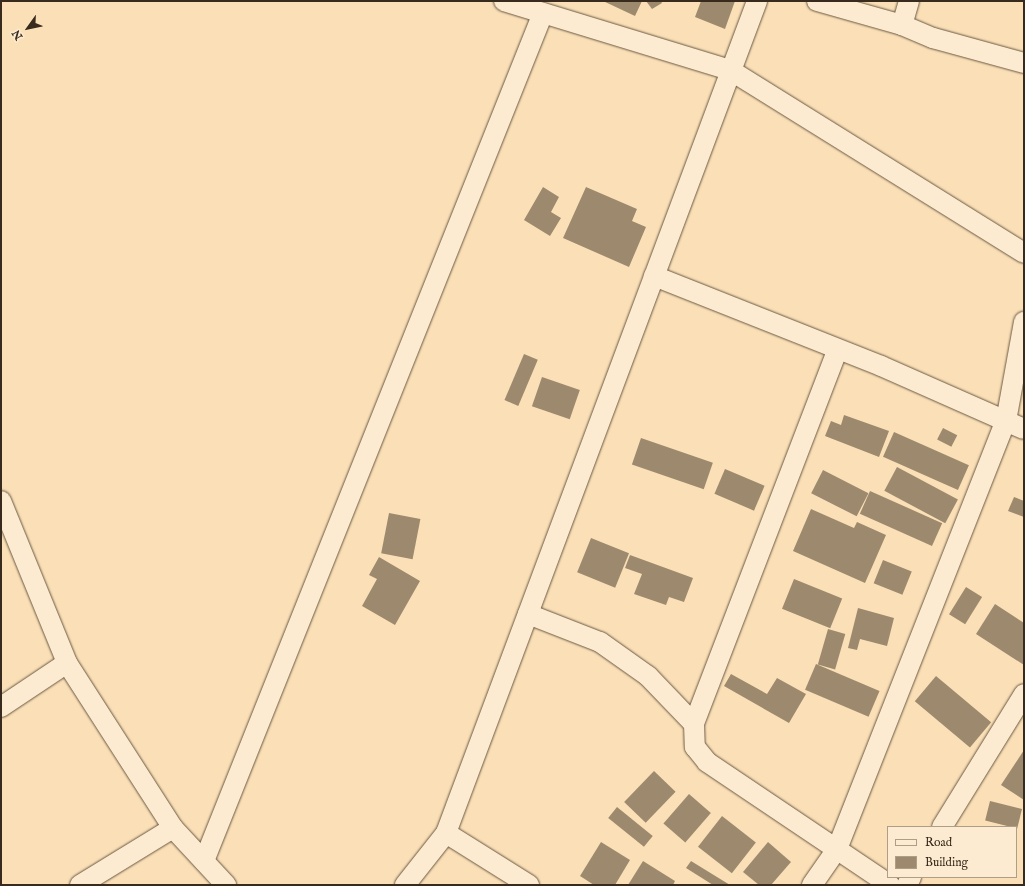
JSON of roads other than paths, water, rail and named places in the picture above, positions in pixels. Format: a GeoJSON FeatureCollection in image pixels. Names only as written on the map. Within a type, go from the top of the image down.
{"type":"FeatureCollection","features":[{"type":"Feature","properties":{"kind":"street"},"geometry":{"type":"LineString","coordinates":[[504,1],[730,70],[1024,253]]}},
{"type":"Feature","properties":{"kind":"street"},"geometry":{"type":"LineString","coordinates":[[405,885],[446,834],[757,1]]}},
{"type":"Feature","properties":{"kind":"street"},"geometry":{"type":"LineString","coordinates":[[817,1],[902,26],[933,38],[1024,63]]}},
{"type":"Feature","properties":{"kind":"street"},"geometry":{"type":"LineString","coordinates":[[902,26],[909,1]]}},
{"type":"Feature","properties":{"kind":"street"},"geometry":{"type":"LineString","coordinates":[[204,861],[543,14]]}},
{"type":"Feature","properties":{"kind":"street"},"geometry":{"type":"LineString","coordinates":[[654,276],[837,350],[881,366],[1024,429]]}},
{"type":"Feature","properties":{"kind":"street"},"geometry":{"type":"LineString","coordinates":[[812,885],[836,849],[1006,421],[1024,322]]}},
{"type":"Feature","properties":{"kind":"street"},"geometry":{"type":"LineString","coordinates":[[837,350],[694,724],[695,747],[707,762],[890,885]]}},
{"type":"Feature","properties":{"kind":"street"},"geometry":{"type":"LineString","coordinates":[[1,501],[67,663],[173,828],[226,885]]}},
{"type":"Feature","properties":{"kind":"street"},"geometry":{"type":"LineString","coordinates":[[528,614],[600,642],[648,676],[694,724]]}},
{"type":"Feature","properties":{"kind":"street"},"geometry":{"type":"LineString","coordinates":[[1,707],[67,663]]}},
{"type":"Feature","properties":{"kind":"street"},"geometry":{"type":"LineString","coordinates":[[943,826],[1024,694]]}},
{"type":"Feature","properties":{"kind":"street"},"geometry":{"type":"LineString","coordinates":[[80,885],[173,828]]}},
{"type":"Feature","properties":{"kind":"street"},"geometry":{"type":"LineString","coordinates":[[446,834],[529,885]]}}]}
